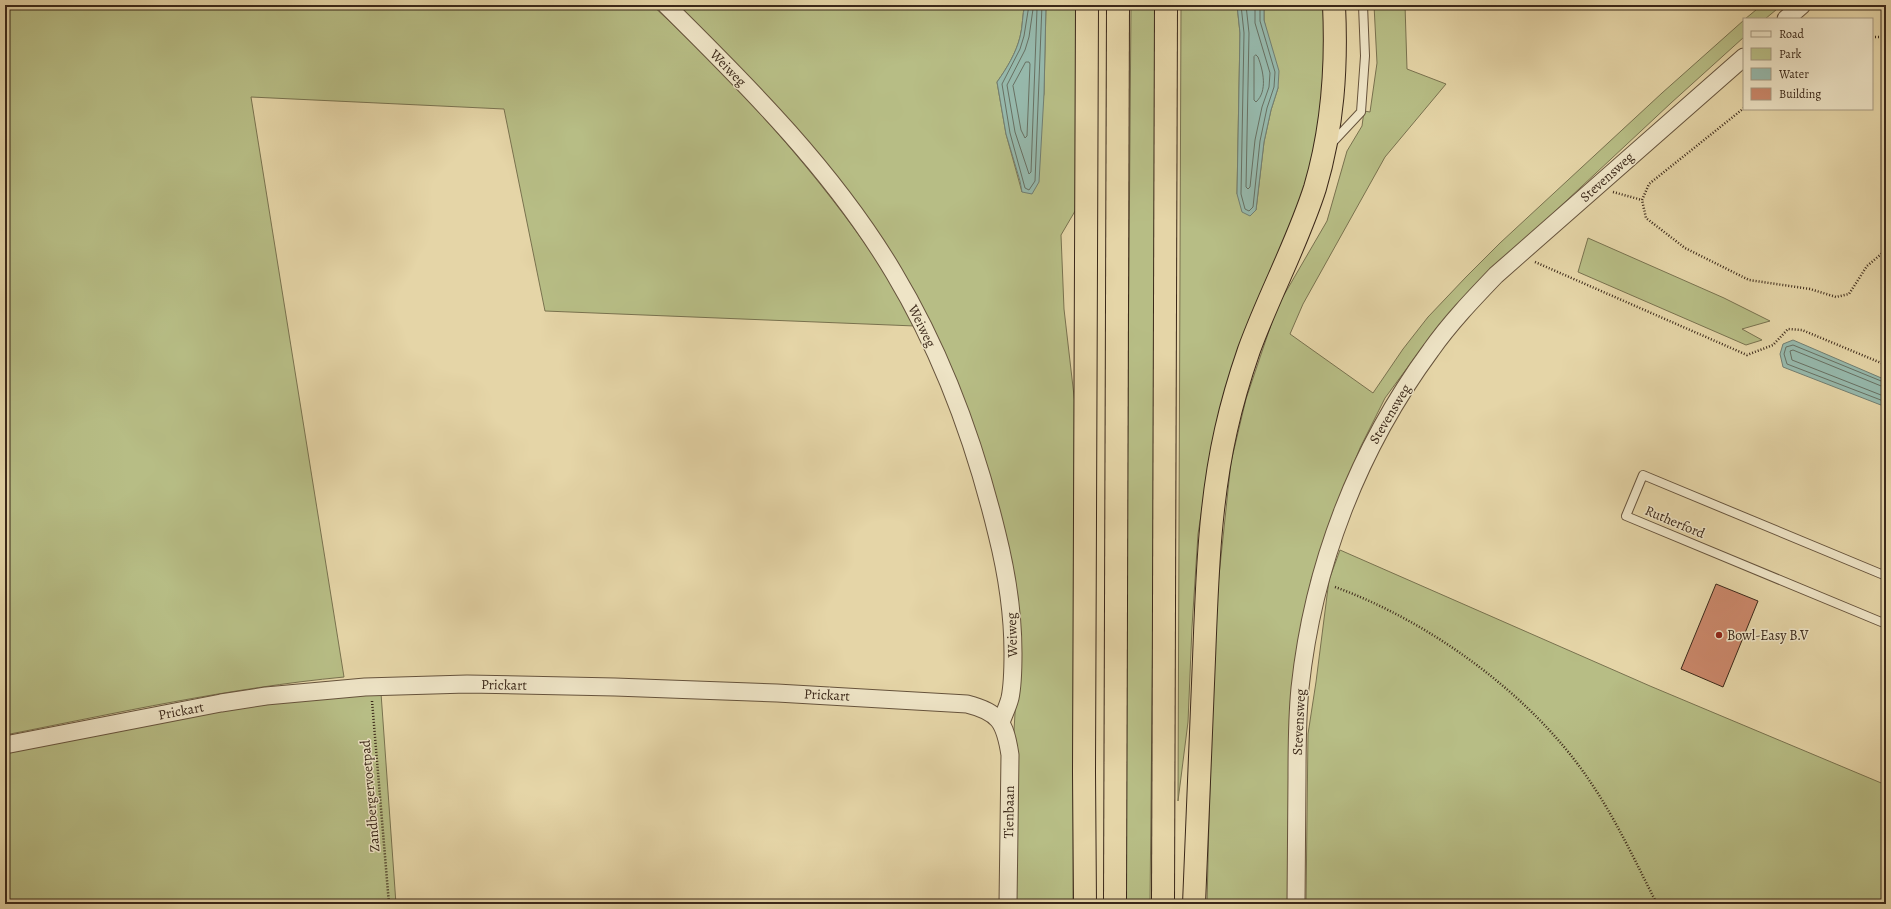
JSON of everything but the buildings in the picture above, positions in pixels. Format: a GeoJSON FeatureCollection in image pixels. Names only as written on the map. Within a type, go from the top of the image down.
{"type":"FeatureCollection","features":[{"type":"Feature","properties":{"kind":"highway"},"geometry":{"type":"LineString","coordinates":[[1085,904],[1084,772],[1087,5]]}},
{"type":"Feature","properties":{"kind":"highway"},"geometry":{"type":"LineString","coordinates":[[1115,904],[1118,5]]}},
{"type":"Feature","properties":{"kind":"highway"},"geometry":{"type":"LineString","coordinates":[[1163,904],[1166,5]]}},
{"type":"Feature","properties":{"kind":"highway"},"geometry":{"type":"LineString","coordinates":[[1194,904],[1205,623],[1217,478],[1226,431],[1247,357],[1307,211],[1324,151],[1332,109],[1336,58],[1334,5]]}},
{"type":"Feature","properties":{"kind":"street","name":"Weiweg"},"geometry":{"type":"LineString","coordinates":[[666,5],[761,102],[842,196],[893,270],[926,331],[956,401],[979,469],[992,510],[1006,570],[1013,621],[1013,658],[1010,700],[1001,722]]}},
{"type":"Feature","properties":{"kind":"street"},"geometry":{"type":"LineString","coordinates":[[1787,18],[1802,5]]}},
{"type":"Feature","properties":{"kind":"street","name":"Stevensweg"},"geometry":{"type":"LineString","coordinates":[[1296,904],[1298,712],[1307,636],[1320,582],[1338,523],[1353,484],[1372,444],[1414,374],[1444,333],[1496,275],[1743,57]]}},
{"type":"Feature","properties":{"kind":"street","name":"Prickart"},"geometry":{"type":"LineString","coordinates":[[5,745],[220,703],[321,690],[371,686],[467,684],[592,687],[915,700],[967,704],[992,713],[1001,722]]}},
{"type":"Feature","properties":{"kind":"street","name":"Tienbaan"},"geometry":{"type":"LineString","coordinates":[[1001,722],[1008,741],[1010,755],[1008,904]]}},
{"type":"Feature","properties":{"kind":"lane"},"geometry":{"type":"LineString","coordinates":[[1324,151],[1361,112],[1365,56],[1363,5]]}},
{"type":"Feature","properties":{"kind":"lane","name":"Rutherford"},"geometry":{"type":"LineString","coordinates":[[1886,576],[1644,475],[1626,516],[1886,624]]}},
{"type":"Feature","properties":{"kind":"path"},"geometry":{"type":"LineString","coordinates":[[1873,37],[1886,37]]}},
{"type":"Feature","properties":{"kind":"path"},"geometry":{"type":"LineString","coordinates":[[1743,109],[1649,184],[1642,200],[1646,218],[1680,244],[1748,280],[1810,289],[1836,297],[1849,294],[1867,266],[1886,250]]}},
{"type":"Feature","properties":{"kind":"path"},"geometry":{"type":"LineString","coordinates":[[1596,187],[1642,200]]}},
{"type":"Feature","properties":{"kind":"path"},"geometry":{"type":"LineString","coordinates":[[1519,255],[1747,355],[1773,345],[1788,329],[1802,330],[1886,365]]}},
{"type":"Feature","properties":{"kind":"path"},"geometry":{"type":"LineString","coordinates":[[1320,582],[1365,599],[1419,626],[1465,656],[1518,700],[1566,750],[1586,776],[1607,807],[1629,846],[1657,904]]}},
{"type":"Feature","properties":{"kind":"path","name":"Zandbergervoetpad"},"geometry":{"type":"LineString","coordinates":[[371,686],[390,904]]}},
{"type":"Feature","properties":{"kind":"green space"},"geometry":{"type":"Polygon","coordinates":[[[5,5],[652,5],[746,98],[805,165],[859,235],[884,271],[915,326],[545,311],[504,109],[251,97],[344,677],[216,694],[5,735],[5,5]]]}},
{"type":"Feature","properties":{"kind":"green space"},"geometry":{"type":"Polygon","coordinates":[[[675,5],[1025,5],[1021,33],[1016,49],[997,82],[1006,134],[1022,192],[1044,94],[1046,5],[1076,5],[1078,206],[1061,235],[1064,309],[1077,422],[1074,578],[1073,904],[1011,904],[1012,765],[1017,679],[1008,562],[909,287],[675,5]]]}},
{"type":"Feature","properties":{"kind":"green space"},"geometry":{"type":"Polygon","coordinates":[[[1131,5],[1159,5],[1150,904],[1124,904],[1131,5]]]}},
{"type":"Feature","properties":{"kind":"green space"},"geometry":{"type":"Polygon","coordinates":[[[1181,5],[1237,5],[1240,33],[1237,194],[1256,210],[1264,142],[1271,110],[1278,88],[1264,20],[1264,5],[1326,5],[1328,57],[1313,177],[1210,458],[1198,534],[1188,722],[1178,801],[1181,5]]]}},
{"type":"Feature","properties":{"kind":"green space"},"geometry":{"type":"Polygon","coordinates":[[[1374,5],[1405,5],[1407,69],[1446,84],[1385,157],[1303,304],[1290,334],[1373,393],[1403,349],[1428,317],[1466,277],[1500,243],[1662,93],[1743,21],[1743,38],[1475,286],[1438,326],[1385,398],[1360,448],[1338,503],[1311,580],[1297,681],[1289,904],[1207,904],[1212,696],[1218,585],[1231,462],[1246,399],[1277,307],[1327,221],[1347,151],[1362,126],[1364,111],[1370,112],[1377,63],[1374,5]]]}},
{"type":"Feature","properties":{"kind":"green space"},"geometry":{"type":"Polygon","coordinates":[[[1762,5],[1782,5],[1766,18],[1746,18],[1762,5]]]}},
{"type":"Feature","properties":{"kind":"green space"},"geometry":{"type":"Polygon","coordinates":[[[1588,238],[1724,298],[1770,321],[1742,329],[1762,340],[1746,345],[1578,272],[1588,238]]]}},
{"type":"Feature","properties":{"kind":"green space"},"geometry":{"type":"Polygon","coordinates":[[[1340,550],[1650,686],[1886,785],[1886,904],[1306,904],[1308,734],[1329,580],[1340,550]]]}},
{"type":"Feature","properties":{"kind":"green space"},"geometry":{"type":"Polygon","coordinates":[[[381,693],[396,904],[5,904],[5,751],[240,704],[381,693]]]}},
{"type":"Feature","properties":{"kind":"water"},"geometry":{"type":"Polygon","coordinates":[[[1025,5],[1046,5],[1044,94],[1039,182],[1032,194],[1022,192],[1006,134],[997,82],[1016,49],[1021,33],[1025,5]]]}},
{"type":"Feature","properties":{"kind":"water"},"geometry":{"type":"Polygon","coordinates":[[[1237,5],[1264,5],[1264,20],[1279,71],[1278,88],[1271,110],[1264,142],[1256,210],[1250,216],[1242,212],[1237,194],[1240,33],[1237,5]]]}},
{"type":"Feature","properties":{"kind":"water"},"geometry":{"type":"Polygon","coordinates":[[[1793,340],[1886,380],[1886,407],[1783,367],[1780,354],[1783,344],[1793,340]]]}},
{"type":"Feature","properties":{"kind":"place","name":"Bowl-Easy B.V"},"geometry":{"type":"Point","coordinates":[1719,635]}}]}
